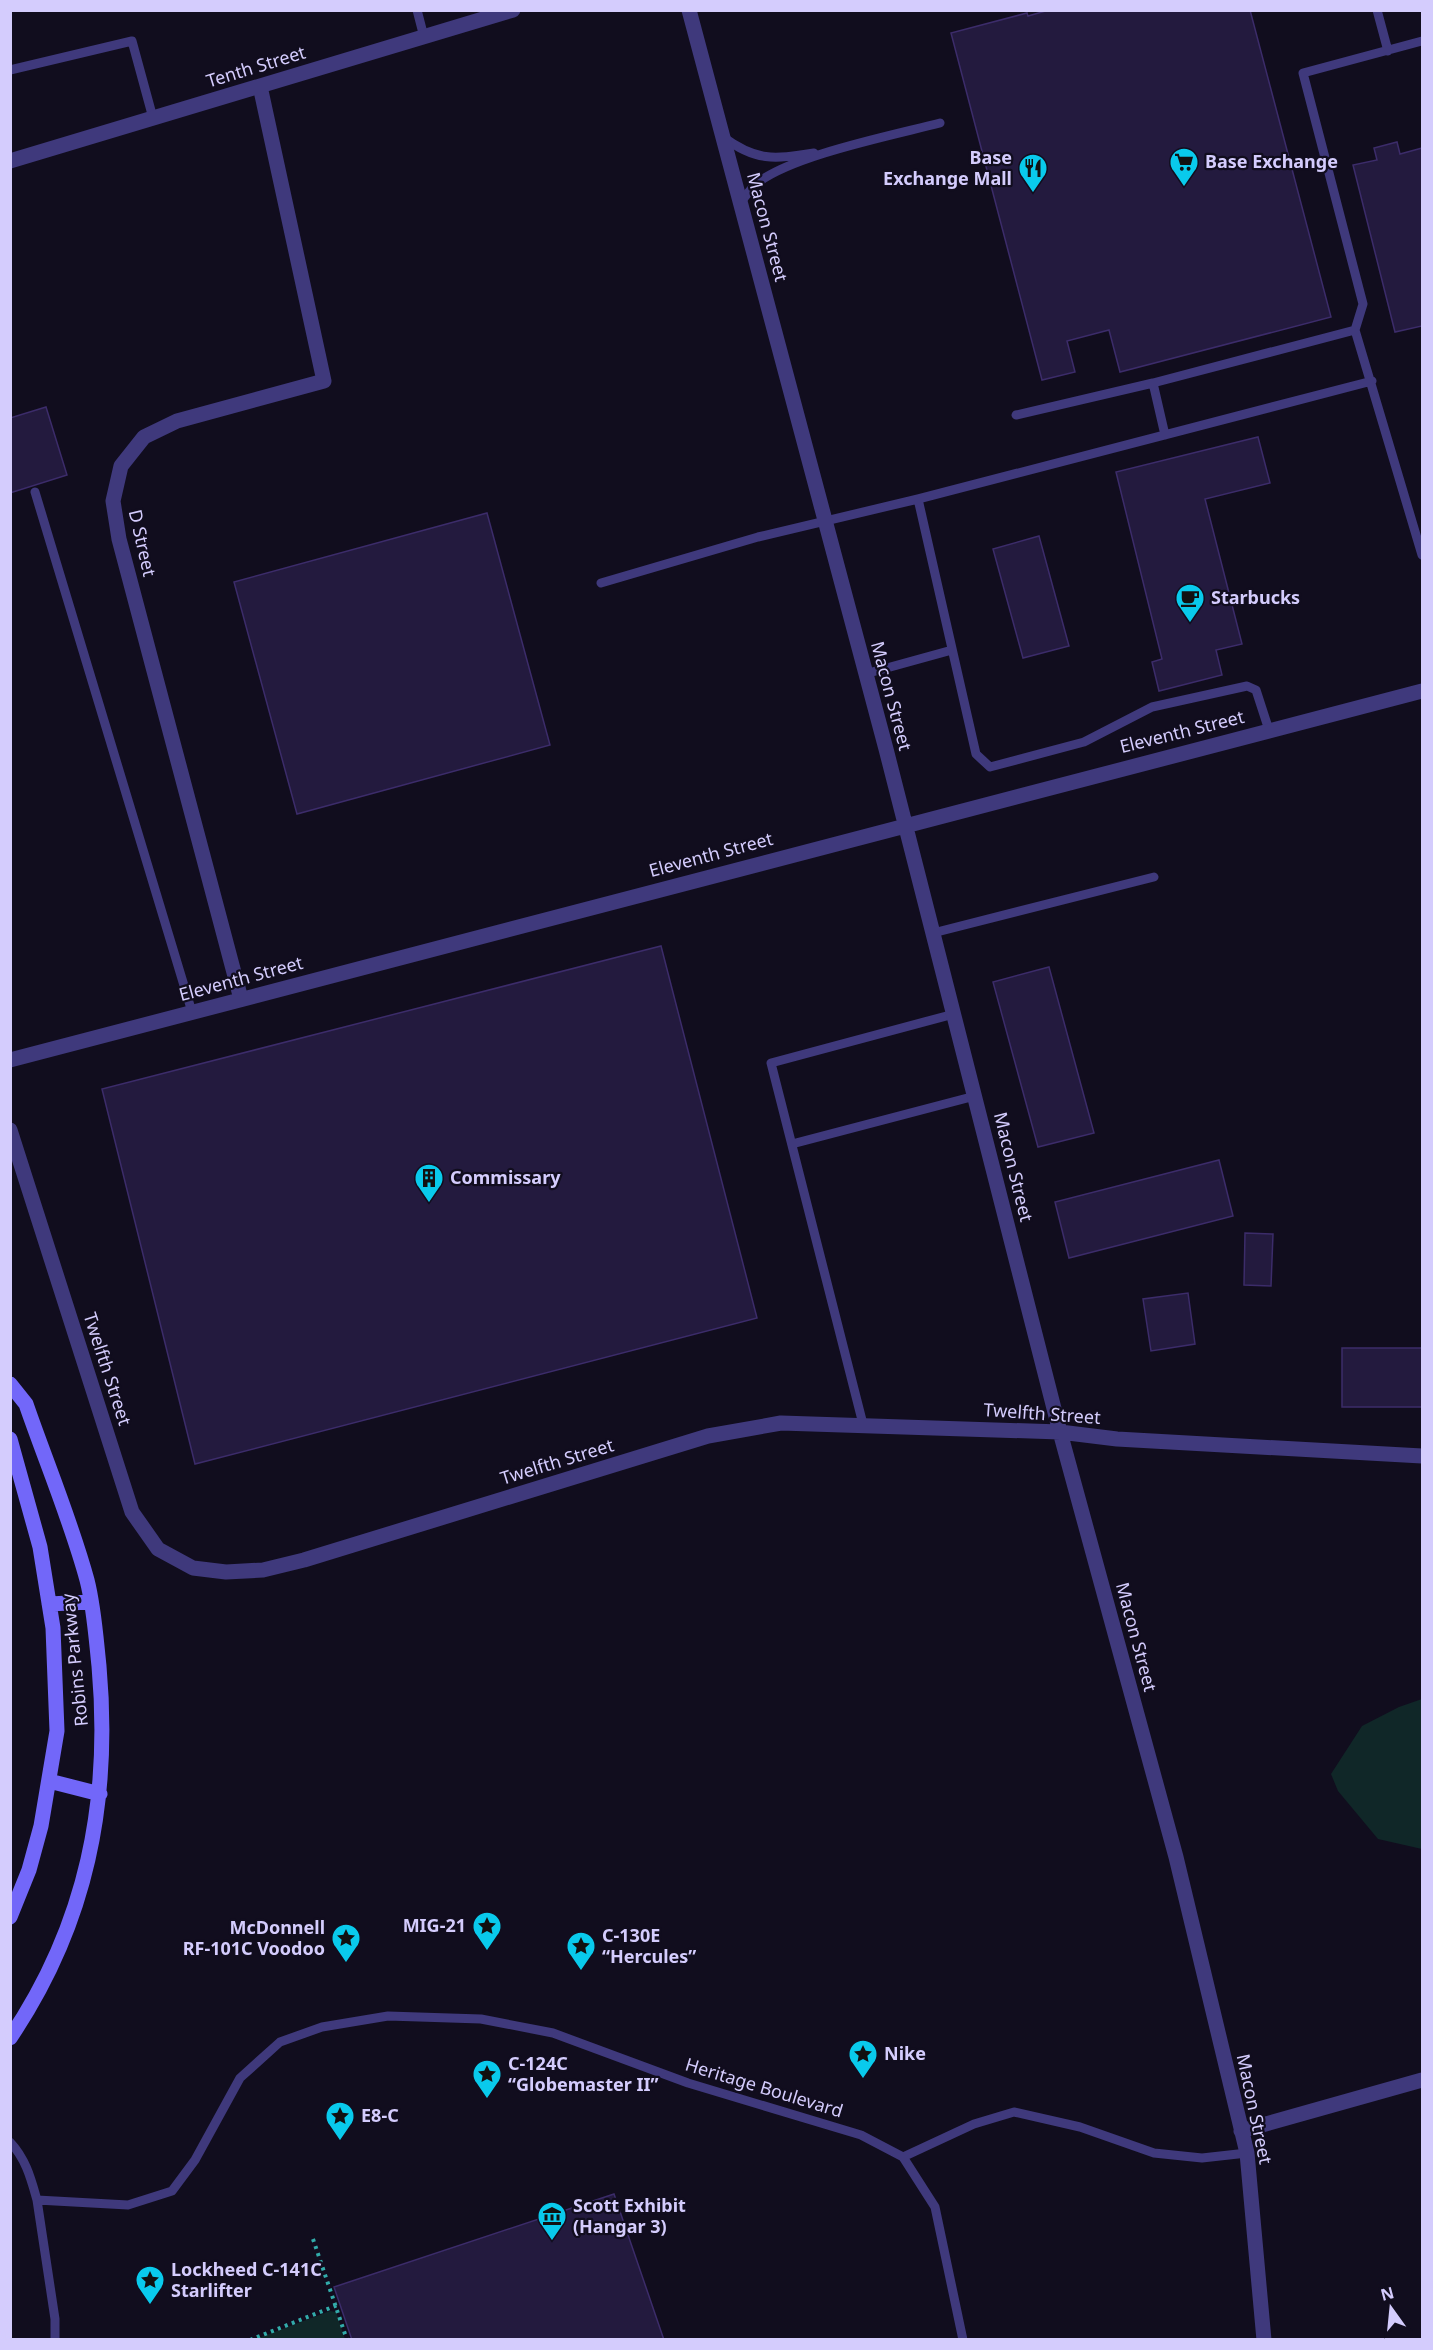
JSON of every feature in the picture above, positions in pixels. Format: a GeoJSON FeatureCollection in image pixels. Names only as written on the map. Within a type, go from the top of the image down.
{"type":"FeatureCollection","features":[{"type":"Feature","properties":{"kind":"street","name":"Tenth Street"},"geometry":{"type":"LineString","coordinates":[[10,161],[513,10]]}},
{"type":"Feature","properties":{"kind":"street","name":"Macon Street"},"geometry":{"type":"LineString","coordinates":[[689,10],[905,824],[1060,1432],[1176,1857],[1247,2153],[1264,2340]]}},
{"type":"Feature","properties":{"kind":"street","name":"D Street"},"geometry":{"type":"LineString","coordinates":[[241,999],[119,539],[113,501],[121,466],[144,437],[177,421],[324,381],[260,86]]}},
{"type":"Feature","properties":{"kind":"street","name":"Eleventh Street"},"geometry":{"type":"LineString","coordinates":[[10,1060],[905,824],[1422,691]]}},
{"type":"Feature","properties":{"kind":"street","name":"Twelfth Street"},"geometry":{"type":"LineString","coordinates":[[10,1130],[132,1512],[158,1549],[194,1568],[226,1572],[263,1570],[304,1560],[708,1436],[781,1423],[1060,1432],[1117,1439],[1422,1456]]}},
{"type":"Feature","properties":{"kind":"street","name":"Robins Parkway"},"geometry":{"type":"LineString","coordinates":[[10,1384],[26,1404],[87,1581],[103,1710],[100,1794],[89,1860],[65,1934],[39,1995],[10,2038]]}},
{"type":"Feature","properties":{"kind":"street","name":"Robins Parkway"},"geometry":{"type":"LineString","coordinates":[[10,1439],[40,1547],[53,1628],[57,1731],[41,1826],[29,1870],[10,1917]]}},
{"type":"Feature","properties":{"kind":"street"},"geometry":{"type":"LineString","coordinates":[[49,1604],[90,1602]]}},
{"type":"Feature","properties":{"kind":"street"},"geometry":{"type":"LineString","coordinates":[[49,1781],[100,1794]]}},
{"type":"Feature","properties":{"kind":"street"},"geometry":{"type":"LineString","coordinates":[[1241,2131],[1422,2080]]}},
{"type":"Feature","properties":{"kind":"lane"},"geometry":{"type":"LineString","coordinates":[[417,10],[424,37]]}},
{"type":"Feature","properties":{"kind":"lane"},"geometry":{"type":"LineString","coordinates":[[1377,10],[1388,51]]}},
{"type":"Feature","properties":{"kind":"lane"},"geometry":{"type":"LineString","coordinates":[[10,70],[132,41],[153,118]]}},
{"type":"Feature","properties":{"kind":"lane"},"geometry":{"type":"LineString","coordinates":[[1422,41],[1303,73],[1364,304],[1355,330],[1422,555]]}},
{"type":"Feature","properties":{"kind":"lane"},"geometry":{"type":"LineString","coordinates":[[740,202],[755,185],[773,173],[852,146],[940,123]]}},
{"type":"Feature","properties":{"kind":"lane"},"geometry":{"type":"LineString","coordinates":[[723,137],[744,153],[766,159],[852,146]]}},
{"type":"Feature","properties":{"kind":"lane"},"geometry":{"type":"LineString","coordinates":[[1016,415],[1153,383],[1355,330]]}},
{"type":"Feature","properties":{"kind":"lane"},"geometry":{"type":"LineString","coordinates":[[601,583],[758,537],[825,523],[1372,381]]}},
{"type":"Feature","properties":{"kind":"lane"},"geometry":{"type":"LineString","coordinates":[[1153,383],[1165,435]]}},
{"type":"Feature","properties":{"kind":"lane"},"geometry":{"type":"LineString","coordinates":[[35,492],[192,1012]]}},
{"type":"Feature","properties":{"kind":"lane"},"geometry":{"type":"LineString","coordinates":[[918,499],[976,754],[990,767],[1084,742],[1152,707],[1247,686],[1256,690],[1269,730]]}},
{"type":"Feature","properties":{"kind":"lane"},"geometry":{"type":"LineString","coordinates":[[865,674],[952,650]]}},
{"type":"Feature","properties":{"kind":"lane"},"geometry":{"type":"LineString","coordinates":[[933,933],[1154,877]]}},
{"type":"Feature","properties":{"kind":"lane"},"geometry":{"type":"LineString","coordinates":[[863,1424],[771,1063],[954,1014]]}},
{"type":"Feature","properties":{"kind":"lane"},"geometry":{"type":"LineString","coordinates":[[792,1144],[975,1096]]}},
{"type":"Feature","properties":{"kind":"lane","name":"Heritage Boulevard"},"geometry":{"type":"LineString","coordinates":[[37,2200],[128,2205],[172,2191],[195,2160],[240,2078],[280,2042],[322,2026],[388,2016],[481,2019],[554,2033],[688,2083],[861,2135],[903,2157],[936,2207],[963,2340]]}},
{"type":"Feature","properties":{"kind":"lane"},"geometry":{"type":"LineString","coordinates":[[903,2157],[974,2124],[1014,2112],[1080,2127],[1154,2153],[1202,2158],[1247,2153]]}},
{"type":"Feature","properties":{"kind":"lane"},"geometry":{"type":"LineString","coordinates":[[10,2142],[19,2151],[30,2173],[37,2200],[55,2319],[55,2340]]}},
{"type":"Feature","properties":{"kind":"path"},"geometry":{"type":"LineString","coordinates":[[313,2239],[338,2304],[347,2340]]}},
{"type":"Feature","properties":{"kind":"path"},"geometry":{"type":"LineString","coordinates":[[250,2340],[338,2304]]}},
{"type":"Feature","properties":{"kind":"green space"},"geometry":{"type":"Polygon","coordinates":[[[1422,1699],[1422,1849],[1378,1839],[1338,1791],[1331,1774],[1362,1726],[1399,1707],[1422,1699]]]}},
{"type":"Feature","properties":{"kind":"green space"},"geometry":{"type":"Polygon","coordinates":[[[330,2311],[336,2312],[345,2339],[256,2339],[330,2311]]]}},
{"type":"Feature","properties":{"kind":"building","name":"Base Exchange"},"geometry":{"type":"Polygon","coordinates":[[[1049,10],[1250,10],[1331,317],[1120,372],[1109,330],[1067,341],[1075,372],[1042,380],[951,33],[1027,13],[1028,16],[1049,10]]]}},
{"type":"Feature","properties":{"kind":"building"},"geometry":{"type":"Polygon","coordinates":[[[1397,142],[1400,154],[1422,148],[1422,326],[1395,332],[1353,165],[1377,160],[1374,148],[1397,142]]]}},
{"type":"Feature","properties":{"kind":"building"},"geometry":{"type":"Polygon","coordinates":[[[46,407],[67,475],[10,493],[10,418],[46,407]]]}},
{"type":"Feature","properties":{"kind":"building"},"geometry":{"type":"Polygon","coordinates":[[[1258,437],[1270,483],[1205,499],[1242,644],[1216,650],[1222,675],[1159,691],[1152,662],[1162,659],[1116,472],[1258,437]]]}},
{"type":"Feature","properties":{"kind":"building"},"geometry":{"type":"Polygon","coordinates":[[[487,513],[550,745],[297,814],[234,582],[487,513]]]}},
{"type":"Feature","properties":{"kind":"building"},"geometry":{"type":"Polygon","coordinates":[[[1039,536],[1069,646],[1023,658],[993,549],[1039,536]]]}},
{"type":"Feature","properties":{"kind":"building","name":"Commissary"},"geometry":{"type":"Polygon","coordinates":[[[661,946],[757,1318],[195,1464],[102,1089],[661,946]]]}},
{"type":"Feature","properties":{"kind":"building"},"geometry":{"type":"Polygon","coordinates":[[[1049,967],[1094,1133],[1038,1147],[993,982],[1049,967]]]}},
{"type":"Feature","properties":{"kind":"building"},"geometry":{"type":"Polygon","coordinates":[[[1219,1160],[1233,1216],[1069,1258],[1055,1202],[1219,1160]]]}},
{"type":"Feature","properties":{"kind":"building"},"geometry":{"type":"Polygon","coordinates":[[[1245,1233],[1273,1234],[1271,1286],[1244,1285],[1245,1233]]]}},
{"type":"Feature","properties":{"kind":"building"},"geometry":{"type":"Polygon","coordinates":[[[1188,1293],[1195,1344],[1151,1351],[1143,1299],[1188,1293]]]}},
{"type":"Feature","properties":{"kind":"building"},"geometry":{"type":"Polygon","coordinates":[[[1342,1348],[1422,1348],[1422,1407],[1342,1407],[1342,1348]]]}},
{"type":"Feature","properties":{"kind":"building","name":"Scott Exhibit (Hangar 3)"},"geometry":{"type":"Polygon","coordinates":[[[614,2194],[664,2340],[352,2340],[334,2287],[614,2194]]]}},
{"type":"Feature","properties":{"kind":"place","name":"Base Exchange"},"geometry":{"type":"Point","coordinates":[1184,188]}},
{"type":"Feature","properties":{"kind":"place","name":"Base Exchange Mall"},"geometry":{"type":"Point","coordinates":[1033,194]}},
{"type":"Feature","properties":{"kind":"place","name":"Starbucks"},"geometry":{"type":"Point","coordinates":[1190,624]}},
{"type":"Feature","properties":{"kind":"place","name":"Commissary"},"geometry":{"type":"Point","coordinates":[429,1204]}},
{"type":"Feature","properties":{"kind":"place","name":"MIG-21"},"geometry":{"type":"Point","coordinates":[487,1952]}},
{"type":"Feature","properties":{"kind":"place","name":"McDonnell RF-101C Voodoo"},"geometry":{"type":"Point","coordinates":[346,1964]}},
{"type":"Feature","properties":{"kind":"place","name":"C-130E “Hercules”"},"geometry":{"type":"Point","coordinates":[581,1972]}},
{"type":"Feature","properties":{"kind":"place","name":"Nike"},"geometry":{"type":"Point","coordinates":[863,2080]}},
{"type":"Feature","properties":{"kind":"place","name":"C-124C “Globemaster II”"},"geometry":{"type":"Point","coordinates":[487,2100]}},
{"type":"Feature","properties":{"kind":"place","name":"E8-C"},"geometry":{"type":"Point","coordinates":[340,2142]}},
{"type":"Feature","properties":{"kind":"place","name":"Scott Exhibit (Hangar 3)"},"geometry":{"type":"Point","coordinates":[552,2242]}},
{"type":"Feature","properties":{"kind":"place","name":"Lockheed C-141C Starlifter"},"geometry":{"type":"Point","coordinates":[150,2306]}}]}
